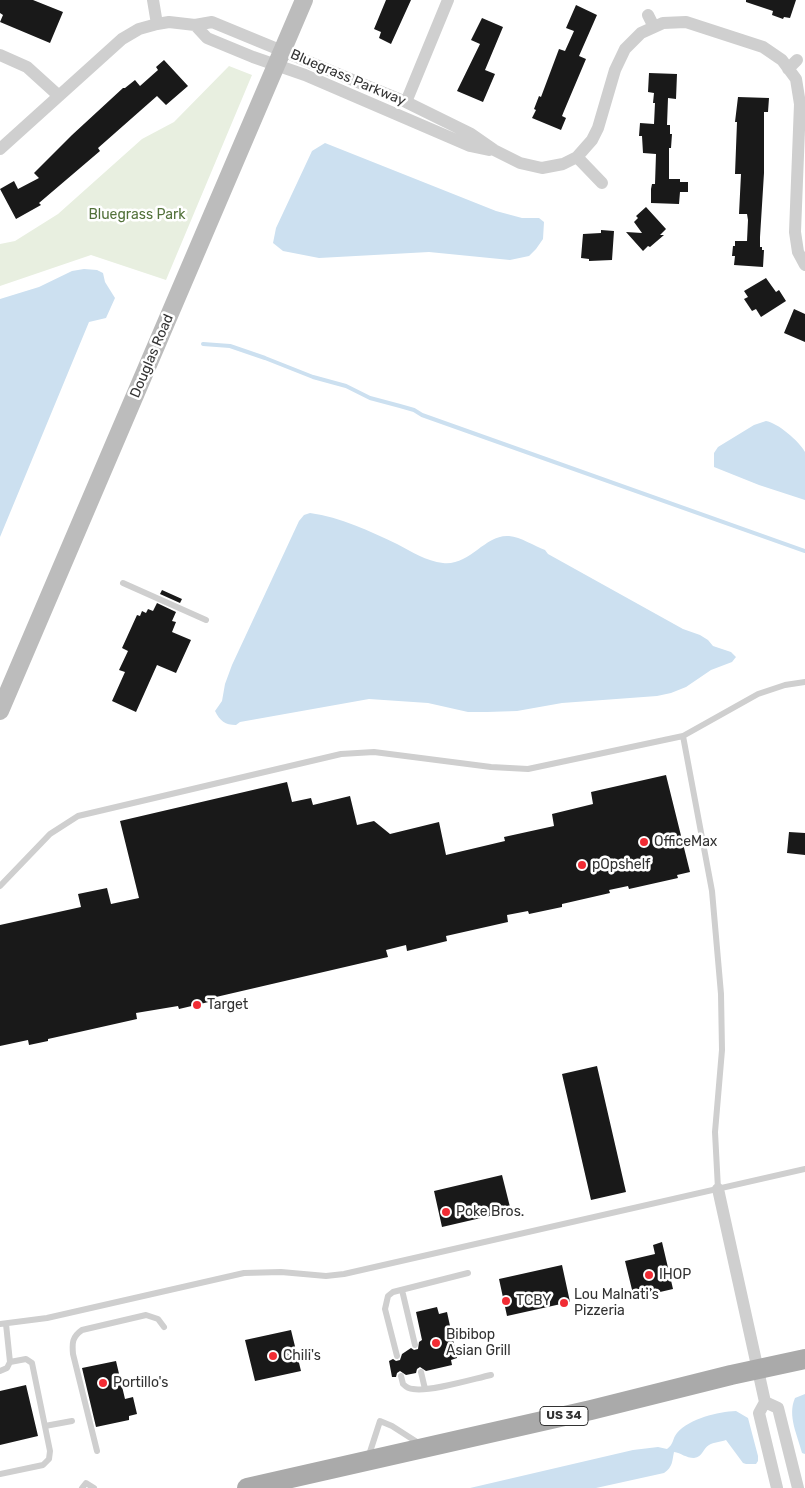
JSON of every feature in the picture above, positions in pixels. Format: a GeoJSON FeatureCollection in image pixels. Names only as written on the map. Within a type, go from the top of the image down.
{"type":"FeatureCollection","features":[{"type":"Feature","properties":{"kind":"main road","name":"US 34"},"geometry":{"type":"LineString","coordinates":[[248,1488],[805,1359]]}},
{"type":"Feature","properties":{"kind":"street"},"geometry":{"type":"LineString","coordinates":[[153,0],[157,24]]}},
{"type":"Feature","properties":{"kind":"street","name":"Douglas Road"},"geometry":{"type":"LineString","coordinates":[[0,711],[304,0]]}},
{"type":"Feature","properties":{"kind":"street"},"geometry":{"type":"LineString","coordinates":[[406,102],[448,0]]}},
{"type":"Feature","properties":{"kind":"street"},"geometry":{"type":"LineString","coordinates":[[648,15],[654,27]]}},
{"type":"Feature","properties":{"kind":"street","name":"Bluegrass Parkway"},"geometry":{"type":"LineString","coordinates":[[0,148],[122,39],[139,29],[157,24],[176,23],[195,25],[207,38],[280,58],[406,102],[471,134],[494,150],[520,163],[542,168],[563,164],[577,157],[592,140],[598,128],[615,70],[625,49],[641,33],[663,22],[686,22],[763,47],[782,60],[793,64],[800,104],[795,232],[798,252],[805,265]]}},
{"type":"Feature","properties":{"kind":"street"},"geometry":{"type":"LineString","coordinates":[[0,55],[27,67],[59,96]]}},
{"type":"Feature","properties":{"kind":"street","name":"Bluegrass Parkway"},"geometry":{"type":"LineString","coordinates":[[280,58],[304,75],[470,146],[494,150]]}},
{"type":"Feature","properties":{"kind":"street"},"geometry":{"type":"LineString","coordinates":[[577,157],[602,183]]}},
{"type":"Feature","properties":{"kind":"street"},"geometry":{"type":"LineString","coordinates":[[718,1189],[765,1402],[759,1413],[777,1488]]}},
{"type":"Feature","properties":{"kind":"street"},"geometry":{"type":"LineString","coordinates":[[765,1402],[778,1408],[798,1488]]}},
{"type":"Feature","properties":{"kind":"lane"},"geometry":{"type":"LineString","coordinates":[[124,583],[206,620]]}},
{"type":"Feature","properties":{"kind":"lane"},"geometry":{"type":"LineString","coordinates":[[0,886],[50,834],[78,816],[341,754],[374,752],[482,766],[528,769],[683,736],[758,694],[785,685],[805,682]]}},
{"type":"Feature","properties":{"kind":"lane"},"geometry":{"type":"LineString","coordinates":[[683,736],[712,891],[722,994],[722,1050],[715,1132],[718,1189]]}},
{"type":"Feature","properties":{"kind":"lane"},"geometry":{"type":"LineString","coordinates":[[0,1371],[7,1368],[10,1362],[3,1324],[47,1318],[244,1273],[281,1272],[323,1276],[344,1274],[805,1169]]}},
{"type":"Feature","properties":{"kind":"lane"},"geometry":{"type":"LineString","coordinates":[[397,1356],[386,1309],[388,1296],[393,1292],[468,1273]]}},
{"type":"Feature","properties":{"kind":"lane"},"geometry":{"type":"LineString","coordinates":[[402,1290],[415,1345]]}},
{"type":"Feature","properties":{"kind":"lane"},"geometry":{"type":"LineString","coordinates":[[97,1451],[73,1354],[72,1339],[82,1330],[140,1316],[152,1316],[158,1319],[164,1326]]}},
{"type":"Feature","properties":{"kind":"lane"},"geometry":{"type":"LineString","coordinates":[[0,1474],[43,1465],[49,1459],[50,1451],[32,1363],[26,1359],[10,1362]]}},
{"type":"Feature","properties":{"kind":"lane"},"geometry":{"type":"LineString","coordinates":[[421,1372],[425,1389]]}},
{"type":"Feature","properties":{"kind":"lane"},"geometry":{"type":"LineString","coordinates":[[401,1376],[403,1384],[408,1388],[425,1389],[491,1375]]}},
{"type":"Feature","properties":{"kind":"lane"},"geometry":{"type":"LineString","coordinates":[[45,1426],[72,1421]]}},
{"type":"Feature","properties":{"kind":"lane"},"geometry":{"type":"LineString","coordinates":[[367,1460],[380,1421],[392,1426],[425,1447]]}},
{"type":"Feature","properties":{"kind":"lane"},"geometry":{"type":"LineString","coordinates":[[82,1488],[86,1483],[94,1488]]}},
{"type":"Feature","properties":{"kind":"green space","name":"Bluegrass Park"},"geometry":{"type":"Polygon","coordinates":[[[229,66],[252,75],[166,280],[91,255],[0,286],[0,244],[15,241],[58,214],[142,139],[174,122],[229,66]]]}},
{"type":"Feature","properties":{"kind":"water"},"geometry":{"type":"Polygon","coordinates":[[[325,143],[496,211],[522,218],[539,218],[544,222],[543,239],[529,256],[510,260],[429,252],[319,258],[283,251],[273,243],[276,228],[312,151],[325,143]]]}},
{"type":"Feature","properties":{"kind":"water"},"geometry":{"type":"Polygon","coordinates":[[[84,269],[97,270],[103,273],[105,282],[115,298],[106,318],[89,322],[0,537],[0,299],[39,287],[72,271],[84,269]]]}},
{"type":"Feature","properties":{"kind":"water"},"geometry":{"type":"Polygon","coordinates":[[[766,421],[771,422],[788,433],[805,452],[805,500],[759,485],[714,467],[714,453],[718,447],[754,425],[766,421]]]}},
{"type":"Feature","properties":{"kind":"water"},"geometry":{"type":"Polygon","coordinates":[[[310,513],[355,525],[425,558],[443,563],[453,563],[461,560],[485,544],[500,537],[518,538],[545,550],[548,554],[683,629],[700,635],[713,646],[731,652],[736,657],[732,662],[711,670],[686,687],[657,696],[562,703],[517,711],[487,712],[468,712],[428,703],[369,699],[240,722],[236,725],[226,723],[221,720],[215,711],[222,701],[225,684],[232,665],[299,521],[304,515],[310,513]]]}},
{"type":"Feature","properties":{"kind":"water"},"geometry":{"type":"Polygon","coordinates":[[[805,1394],[805,1454],[802,1453],[792,1412],[795,1398],[805,1394]]]}},
{"type":"Feature","properties":{"kind":"water"},"geometry":{"type":"Polygon","coordinates":[[[736,1411],[748,1418],[758,1456],[756,1464],[743,1463],[726,1440],[709,1445],[699,1456],[694,1458],[674,1452],[671,1466],[664,1473],[596,1488],[470,1488],[633,1450],[658,1447],[667,1449],[677,1433],[689,1423],[713,1414],[736,1411]]]}},
{"type":"Feature","properties":{"kind":"building"},"geometry":{"type":"Polygon","coordinates":[[[0,0],[33,0],[63,12],[50,43],[0,22],[3,15],[0,13],[0,0]]]}},
{"type":"Feature","properties":{"kind":"building"},"geometry":{"type":"Polygon","coordinates":[[[386,0],[411,0],[391,44],[379,38],[381,32],[374,29],[386,0]]]}},
{"type":"Feature","properties":{"kind":"building"},"geometry":{"type":"Polygon","coordinates":[[[746,0],[796,0],[790,18],[784,17],[783,19],[772,15],[773,11],[746,2],[746,0]]]}},
{"type":"Feature","properties":{"kind":"building"},"geometry":{"type":"Polygon","coordinates":[[[576,5],[597,15],[579,56],[586,59],[562,116],[566,118],[561,130],[532,118],[559,49],[565,51],[574,31],[566,28],[576,5]]]}},
{"type":"Feature","properties":{"kind":"building"},"geometry":{"type":"Polygon","coordinates":[[[482,18],[503,27],[485,70],[495,74],[483,102],[457,91],[480,44],[471,40],[482,18]]]}},
{"type":"Feature","properties":{"kind":"building"},"geometry":{"type":"Polygon","coordinates":[[[164,60],[188,86],[166,105],[157,96],[98,148],[100,151],[39,203],[41,205],[16,219],[0,189],[14,181],[18,189],[39,178],[34,173],[72,135],[123,88],[135,80],[140,86],[158,70],[156,67],[164,60]]]}},
{"type":"Feature","properties":{"kind":"building"},"geometry":{"type":"Polygon","coordinates":[[[649,73],[677,74],[676,99],[668,98],[667,125],[670,125],[670,134],[672,134],[671,148],[669,148],[669,179],[680,179],[680,182],[688,182],[688,192],[680,192],[679,204],[651,203],[652,184],[655,184],[656,154],[643,153],[642,136],[639,136],[640,123],[654,124],[655,103],[653,103],[654,93],[648,92],[649,73]]]}},
{"type":"Feature","properties":{"kind":"building"},"geometry":{"type":"Polygon","coordinates":[[[738,97],[769,98],[768,112],[764,112],[764,173],[760,237],[760,247],[764,250],[763,267],[734,265],[735,256],[732,256],[735,241],[747,241],[748,220],[747,214],[739,214],[741,174],[735,174],[737,122],[735,122],[738,97]]]}},
{"type":"Feature","properties":{"kind":"building"},"geometry":{"type":"Polygon","coordinates":[[[646,207],[666,229],[660,235],[664,235],[643,251],[626,232],[642,233],[634,222],[638,218],[636,216],[646,207]]]}},
{"type":"Feature","properties":{"kind":"building"},"geometry":{"type":"Polygon","coordinates":[[[601,230],[614,231],[612,260],[589,261],[589,259],[581,258],[583,234],[601,233],[601,230]]]}},
{"type":"Feature","properties":{"kind":"building"},"geometry":{"type":"Polygon","coordinates":[[[766,278],[776,292],[779,290],[786,301],[761,317],[756,309],[752,311],[744,299],[748,297],[744,291],[766,278]]]}},
{"type":"Feature","properties":{"kind":"building"},"geometry":{"type":"Polygon","coordinates":[[[794,309],[805,314],[805,342],[784,333],[794,309]]]}},
{"type":"Feature","properties":{"kind":"building"},"geometry":{"type":"Polygon","coordinates":[[[162,590],[182,599],[180,603],[160,594],[162,590]]]}},
{"type":"Feature","properties":{"kind":"building"},"geometry":{"type":"Polygon","coordinates":[[[157,603],[176,612],[172,621],[176,622],[172,632],[191,640],[176,673],[157,665],[136,712],[112,701],[125,672],[119,670],[128,651],[122,648],[137,615],[140,616],[142,611],[146,613],[148,609],[153,611],[157,603]]]}},
{"type":"Feature","properties":{"kind":"building"},"geometry":{"type":"Polygon","coordinates":[[[666,775],[690,872],[677,875],[678,878],[629,889],[628,886],[609,890],[610,893],[562,904],[562,907],[529,914],[528,911],[507,915],[508,922],[446,936],[447,941],[407,951],[406,945],[386,950],[388,957],[216,997],[217,1000],[179,1009],[178,1006],[136,1013],[137,1019],[48,1039],[48,1041],[29,1045],[28,1040],[0,1046],[0,925],[81,907],[78,894],[107,888],[111,904],[139,898],[120,821],[287,782],[292,802],[311,798],[313,805],[350,796],[357,825],[374,821],[390,834],[439,822],[446,855],[505,841],[504,837],[554,826],[552,814],[593,804],[591,792],[666,775]]]}},
{"type":"Feature","properties":{"kind":"building"},"geometry":{"type":"Polygon","coordinates":[[[789,832],[805,833],[805,855],[787,853],[789,832]]]}},
{"type":"Feature","properties":{"kind":"building"},"geometry":{"type":"Polygon","coordinates":[[[597,1066],[626,1192],[591,1200],[562,1074],[597,1066]]]}},
{"type":"Feature","properties":{"kind":"building"},"geometry":{"type":"Polygon","coordinates":[[[502,1175],[511,1211],[442,1227],[434,1191],[502,1175]]]}},
{"type":"Feature","properties":{"kind":"building","name":"IHOP"},"geometry":{"type":"Polygon","coordinates":[[[662,1242],[673,1289],[634,1298],[625,1261],[655,1254],[653,1245],[662,1242]]]}},
{"type":"Feature","properties":{"kind":"building"},"geometry":{"type":"Polygon","coordinates":[[[562,1265],[570,1302],[507,1316],[499,1279],[562,1265]]]}},
{"type":"Feature","properties":{"kind":"building","name":"Bibibop Asian Grill"},"geometry":{"type":"Polygon","coordinates":[[[437,1307],[439,1314],[447,1312],[457,1358],[451,1360],[452,1365],[426,1371],[420,1367],[416,1373],[406,1375],[400,1371],[396,1377],[392,1377],[389,1361],[393,1359],[396,1361],[400,1360],[402,1354],[411,1348],[414,1350],[418,1349],[419,1342],[422,1340],[416,1312],[437,1307]]]}},
{"type":"Feature","properties":{"kind":"building","name":"Chili's"},"geometry":{"type":"Polygon","coordinates":[[[291,1330],[301,1371],[255,1381],[245,1340],[291,1330]]]}},
{"type":"Feature","properties":{"kind":"building","name":"Portillo's"},"geometry":{"type":"Polygon","coordinates":[[[116,1361],[125,1399],[133,1397],[137,1414],[129,1416],[129,1420],[96,1427],[82,1368],[116,1361]]]}},
{"type":"Feature","properties":{"kind":"building"},"geometry":{"type":"Polygon","coordinates":[[[26,1385],[38,1436],[0,1445],[0,1391],[26,1385]]]}},
{"type":"Feature","properties":{"kind":"waterway"},"geometry":{"type":"LineString","coordinates":[[203,344],[230,346],[265,358],[313,377],[346,386],[370,398],[414,410],[422,415],[805,551]]}},
{"type":"Feature","properties":{"kind":"place","name":"OfficeMax"},"geometry":{"type":"Point","coordinates":[644,842]}},
{"type":"Feature","properties":{"kind":"place","name":"pOpshelf"},"geometry":{"type":"Point","coordinates":[582,865]}},
{"type":"Feature","properties":{"kind":"place","name":"Target"},"geometry":{"type":"Point","coordinates":[197,1005]}},
{"type":"Feature","properties":{"kind":"place","name":"Poke Bros."},"geometry":{"type":"Point","coordinates":[446,1212]}},
{"type":"Feature","properties":{"kind":"place","name":"IHOP"},"geometry":{"type":"Point","coordinates":[649,1275]}},
{"type":"Feature","properties":{"kind":"place","name":"TCBY"},"geometry":{"type":"Point","coordinates":[506,1301]}},
{"type":"Feature","properties":{"kind":"place","name":"Lou Malnati's Pizzeria"},"geometry":{"type":"Point","coordinates":[564,1303]}},
{"type":"Feature","properties":{"kind":"place","name":"Bibibop Asian Grill"},"geometry":{"type":"Point","coordinates":[436,1343]}},
{"type":"Feature","properties":{"kind":"place","name":"Chili's"},"geometry":{"type":"Point","coordinates":[273,1356]}},
{"type":"Feature","properties":{"kind":"place","name":"Portillo's"},"geometry":{"type":"Point","coordinates":[103,1383]}}]}
